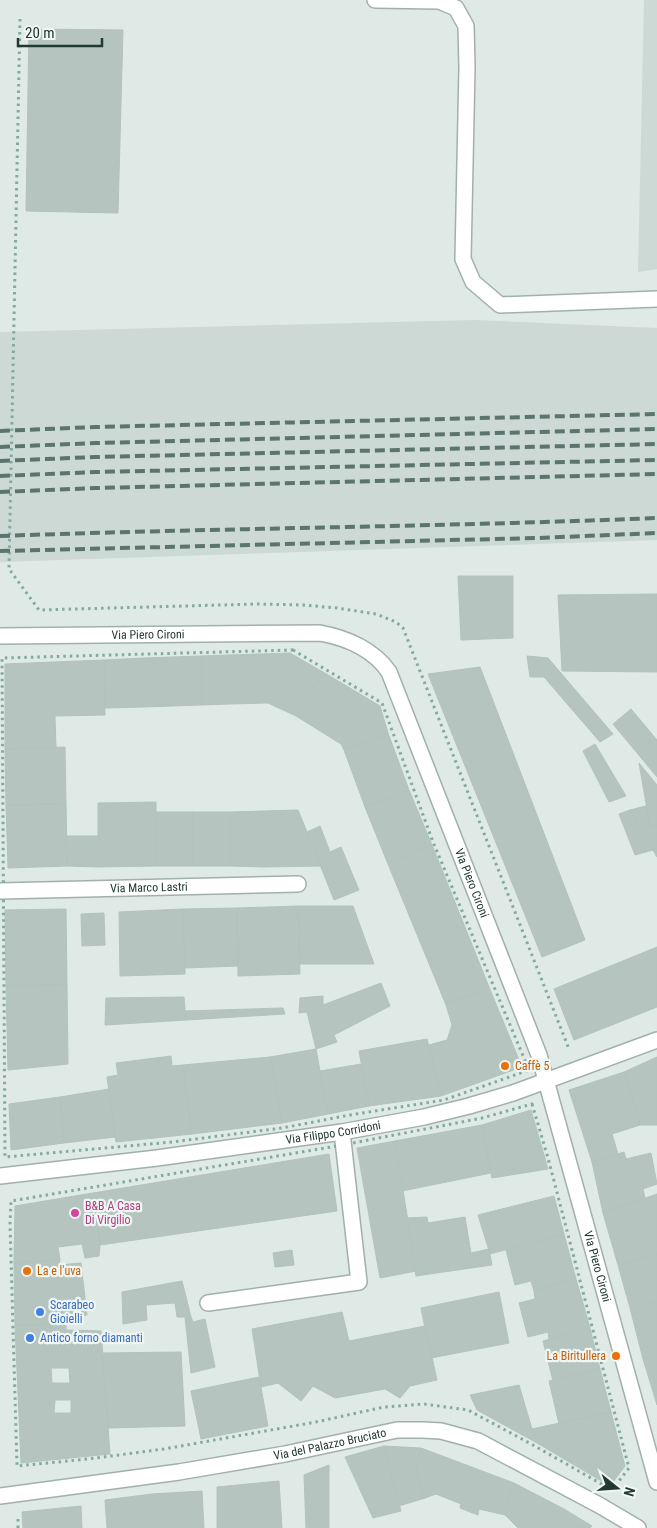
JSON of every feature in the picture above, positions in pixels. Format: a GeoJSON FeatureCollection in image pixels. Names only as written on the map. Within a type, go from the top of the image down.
{"type":"FeatureCollection","features":[{"type":"Feature","properties":{"kind":"street"},"geometry":{"type":"LineString","coordinates":[[375,0],[439,2],[456,8],[466,26],[467,67],[463,260],[473,282],[500,305],[657,299]]}},
{"type":"Feature","properties":{"kind":"street","name":"Via Piero Cironi"},"geometry":{"type":"LineString","coordinates":[[0,636],[320,633],[342,638],[375,656],[383,663],[389,672],[539,1054],[657,1482]]}},
{"type":"Feature","properties":{"kind":"street","name":"Via Marco Lastri"},"geometry":{"type":"LineString","coordinates":[[0,891],[298,884]]}},
{"type":"Feature","properties":{"kind":"street","name":"Via Filippo Corridoni"},"geometry":{"type":"LineString","coordinates":[[0,1176],[157,1158],[342,1132],[424,1117],[469,1106],[546,1081],[657,1040]]}},
{"type":"Feature","properties":{"kind":"street"},"geometry":{"type":"LineString","coordinates":[[208,1303],[360,1282],[342,1132]]}},
{"type":"Feature","properties":{"kind":"street","name":"Via del Palazzo Bruciato"},"geometry":{"type":"LineString","coordinates":[[0,1496],[178,1472],[285,1454],[397,1430],[423,1430],[441,1431],[478,1441],[590,1500],[638,1528]]}},
{"type":"Feature","properties":{"kind":"path"},"geometry":{"type":"LineString","coordinates":[[20,19],[9,569],[39,610],[266,604],[337,608],[376,614],[396,622],[404,628],[570,1052]]}},
{"type":"Feature","properties":{"kind":"path"},"geometry":{"type":"LineString","coordinates":[[2,658],[293,650],[382,704],[433,842],[529,1070]]}},
{"type":"Feature","properties":{"kind":"path"},"geometry":{"type":"LineString","coordinates":[[12,1201],[10,1224],[16,1454]]}},
{"type":"Feature","properties":{"kind":"path"},"geometry":{"type":"LineString","coordinates":[[18,1528],[19,1512]]}},
{"type":"Feature","properties":{"kind":"shaded area"},"geometry":{"type":"Polygon","coordinates":[[[644,0],[657,0],[657,269],[638,272],[644,0]]]}},
{"type":"Feature","properties":{"kind":"shaded area"},"geometry":{"type":"Polygon","coordinates":[[[474,320],[657,328],[657,540],[0,562],[0,332],[474,320]]]}},
{"type":"Feature","properties":{"kind":"building"},"geometry":{"type":"Polygon","coordinates":[[[29,29],[123,30],[118,213],[26,211],[29,29]]]}},
{"type":"Feature","properties":{"kind":"building"},"geometry":{"type":"Polygon","coordinates":[[[458,576],[513,576],[513,638],[461,640],[458,576]]]}},
{"type":"Feature","properties":{"kind":"building"},"geometry":{"type":"Polygon","coordinates":[[[657,594],[657,672],[562,671],[558,595],[657,594]]]}},
{"type":"Feature","properties":{"kind":"building"},"geometry":{"type":"Polygon","coordinates":[[[290,653],[323,672],[296,716],[268,703],[230,704],[230,655],[290,653]]]}},
{"type":"Feature","properties":{"kind":"building"},"geometry":{"type":"Polygon","coordinates":[[[230,655],[230,704],[201,705],[201,656],[230,655]]]}},
{"type":"Feature","properties":{"kind":"building"},"geometry":{"type":"Polygon","coordinates":[[[201,656],[201,705],[144,707],[144,658],[201,656]]]}},
{"type":"Feature","properties":{"kind":"building"},"geometry":{"type":"Polygon","coordinates":[[[527,656],[548,658],[613,734],[600,742],[544,677],[530,677],[527,656]]]}},
{"type":"Feature","properties":{"kind":"building"},"geometry":{"type":"Polygon","coordinates":[[[144,658],[144,707],[105,708],[104,660],[144,658]]]}},
{"type":"Feature","properties":{"kind":"building"},"geometry":{"type":"Polygon","coordinates":[[[104,660],[105,715],[55,716],[56,748],[5,749],[5,664],[104,660]]]}},
{"type":"Feature","properties":{"kind":"building"},"geometry":{"type":"Polygon","coordinates":[[[480,667],[585,940],[542,957],[428,674],[480,667]]]}},
{"type":"Feature","properties":{"kind":"building"},"geometry":{"type":"Polygon","coordinates":[[[323,672],[380,706],[388,733],[344,750],[341,744],[296,716],[323,672]]]}},
{"type":"Feature","properties":{"kind":"building"},"geometry":{"type":"Polygon","coordinates":[[[631,709],[657,740],[657,777],[613,724],[631,709]]]}},
{"type":"Feature","properties":{"kind":"building"},"geometry":{"type":"Polygon","coordinates":[[[388,733],[409,790],[365,807],[344,750],[388,733]]]}},
{"type":"Feature","properties":{"kind":"building"},"geometry":{"type":"Polygon","coordinates":[[[595,744],[626,796],[609,802],[583,751],[595,744]]]}},
{"type":"Feature","properties":{"kind":"building"},"geometry":{"type":"Polygon","coordinates":[[[65,747],[66,804],[6,805],[5,749],[65,747]]]}},
{"type":"Feature","properties":{"kind":"building"},"geometry":{"type":"Polygon","coordinates":[[[639,763],[657,785],[657,825],[650,826],[639,763]]]}},
{"type":"Feature","properties":{"kind":"building"},"geometry":{"type":"Polygon","coordinates":[[[409,790],[432,845],[388,864],[365,807],[409,790]]]}},
{"type":"Feature","properties":{"kind":"building"},"geometry":{"type":"Polygon","coordinates":[[[156,802],[156,866],[98,867],[98,803],[156,802]]]}},
{"type":"Feature","properties":{"kind":"building"},"geometry":{"type":"Polygon","coordinates":[[[66,804],[67,866],[8,868],[6,805],[66,804]]]}},
{"type":"Feature","properties":{"kind":"building"},"geometry":{"type":"Polygon","coordinates":[[[646,806],[650,826],[657,825],[657,857],[630,810],[646,806]]]}},
{"type":"Feature","properties":{"kind":"building"},"geometry":{"type":"Polygon","coordinates":[[[298,810],[321,866],[264,867],[264,811],[298,810]]]}},
{"type":"Feature","properties":{"kind":"building"},"geometry":{"type":"Polygon","coordinates":[[[630,810],[653,850],[635,855],[619,814],[630,810]]]}},
{"type":"Feature","properties":{"kind":"building"},"geometry":{"type":"Polygon","coordinates":[[[264,811],[264,867],[231,866],[231,812],[264,811]]]}},
{"type":"Feature","properties":{"kind":"building"},"geometry":{"type":"Polygon","coordinates":[[[156,812],[193,812],[193,866],[156,866],[156,812]]]}},
{"type":"Feature","properties":{"kind":"building"},"geometry":{"type":"Polygon","coordinates":[[[193,812],[231,812],[231,866],[193,866],[193,812]]]}},
{"type":"Feature","properties":{"kind":"building"},"geometry":{"type":"Polygon","coordinates":[[[320,826],[330,852],[341,847],[359,890],[334,900],[307,832],[320,826]]]}},
{"type":"Feature","properties":{"kind":"building"},"geometry":{"type":"Polygon","coordinates":[[[66,836],[98,836],[98,867],[67,866],[66,836]]]}},
{"type":"Feature","properties":{"kind":"building"},"geometry":{"type":"Polygon","coordinates":[[[432,845],[489,987],[446,1005],[388,864],[432,845]]]}},
{"type":"Feature","properties":{"kind":"building"},"geometry":{"type":"Polygon","coordinates":[[[298,906],[300,974],[238,976],[237,908],[298,906]]]}},
{"type":"Feature","properties":{"kind":"building"},"geometry":{"type":"Polygon","coordinates":[[[298,906],[353,906],[374,964],[300,964],[298,906]]]}},
{"type":"Feature","properties":{"kind":"building"},"geometry":{"type":"Polygon","coordinates":[[[237,908],[238,966],[184,968],[183,909],[237,908]]]}},
{"type":"Feature","properties":{"kind":"building"},"geometry":{"type":"Polygon","coordinates":[[[66,909],[67,985],[6,986],[5,910],[66,909]]]}},
{"type":"Feature","properties":{"kind":"building"},"geometry":{"type":"Polygon","coordinates":[[[183,909],[185,974],[120,976],[119,912],[183,909]]]}},
{"type":"Feature","properties":{"kind":"building"},"geometry":{"type":"Polygon","coordinates":[[[104,913],[105,945],[82,946],[81,914],[104,913]]]}},
{"type":"Feature","properties":{"kind":"building"},"geometry":{"type":"Polygon","coordinates":[[[657,947],[657,1007],[574,1040],[554,989],[657,947]]]}},
{"type":"Feature","properties":{"kind":"building"},"geometry":{"type":"Polygon","coordinates":[[[381,983],[390,1006],[334,1035],[337,1042],[316,1049],[307,1012],[299,1013],[300,998],[323,996],[323,1005],[381,983]]]}},
{"type":"Feature","properties":{"kind":"building"},"geometry":{"type":"Polygon","coordinates":[[[67,985],[68,1064],[8,1070],[6,986],[67,985]]]}},
{"type":"Feature","properties":{"kind":"building"},"geometry":{"type":"Polygon","coordinates":[[[489,987],[522,1067],[441,1096],[429,1045],[447,1040],[452,1025],[446,1005],[489,987]]]}},
{"type":"Feature","properties":{"kind":"building"},"geometry":{"type":"Polygon","coordinates":[[[184,997],[186,1020],[105,1025],[106,998],[184,997]]]}},
{"type":"Feature","properties":{"kind":"building"},"geometry":{"type":"Polygon","coordinates":[[[283,1008],[285,1014],[186,1020],[185,1011],[283,1008]]]}},
{"type":"Feature","properties":{"kind":"building"},"geometry":{"type":"Polygon","coordinates":[[[427,1039],[441,1096],[369,1106],[359,1051],[427,1039]]]}},
{"type":"Feature","properties":{"kind":"building"},"geometry":{"type":"Polygon","coordinates":[[[316,1049],[328,1114],[282,1123],[270,1057],[316,1049]]]}},
{"type":"Feature","properties":{"kind":"building"},"geometry":{"type":"Polygon","coordinates":[[[171,1056],[172,1066],[183,1065],[192,1134],[116,1142],[107,1077],[118,1075],[116,1063],[171,1056]]]}},
{"type":"Feature","properties":{"kind":"building"},"geometry":{"type":"Polygon","coordinates":[[[270,1057],[282,1123],[192,1134],[183,1065],[270,1057]]]}},
{"type":"Feature","properties":{"kind":"building"},"geometry":{"type":"Polygon","coordinates":[[[657,1057],[657,1125],[640,1125],[624,1072],[657,1057]]]}},
{"type":"Feature","properties":{"kind":"building"},"geometry":{"type":"Polygon","coordinates":[[[361,1064],[369,1106],[328,1114],[320,1071],[361,1064]]]}},
{"type":"Feature","properties":{"kind":"building"},"geometry":{"type":"Polygon","coordinates":[[[624,1072],[640,1125],[612,1134],[618,1154],[592,1162],[569,1090],[624,1072]]]}},
{"type":"Feature","properties":{"kind":"building"},"geometry":{"type":"Polygon","coordinates":[[[109,1089],[115,1137],[64,1143],[60,1097],[109,1089]]]}},
{"type":"Feature","properties":{"kind":"building"},"geometry":{"type":"Polygon","coordinates":[[[60,1097],[64,1143],[11,1150],[9,1104],[60,1097]]]}},
{"type":"Feature","properties":{"kind":"building"},"geometry":{"type":"Polygon","coordinates":[[[531,1110],[548,1169],[492,1178],[482,1125],[531,1110]]]}},
{"type":"Feature","properties":{"kind":"building"},"geometry":{"type":"Polygon","coordinates":[[[482,1125],[491,1173],[402,1191],[395,1141],[482,1125]]]}},
{"type":"Feature","properties":{"kind":"building"},"geometry":{"type":"Polygon","coordinates":[[[395,1141],[416,1271],[380,1278],[357,1148],[395,1141]]]}},
{"type":"Feature","properties":{"kind":"building"},"geometry":{"type":"Polygon","coordinates":[[[624,1152],[626,1159],[651,1153],[657,1184],[643,1189],[645,1198],[603,1213],[592,1162],[624,1152]]]}},
{"type":"Feature","properties":{"kind":"building"},"geometry":{"type":"Polygon","coordinates":[[[329,1154],[337,1211],[100,1245],[93,1193],[329,1154]]]}},
{"type":"Feature","properties":{"kind":"building"},"geometry":{"type":"Polygon","coordinates":[[[93,1193],[100,1245],[99,1256],[85,1258],[82,1244],[58,1247],[60,1260],[14,1263],[15,1206],[93,1193]]]}},
{"type":"Feature","properties":{"kind":"building"},"geometry":{"type":"Polygon","coordinates":[[[657,1194],[657,1255],[618,1265],[603,1213],[657,1194]]]}},
{"type":"Feature","properties":{"kind":"building"},"geometry":{"type":"Polygon","coordinates":[[[554,1196],[564,1234],[490,1254],[478,1215],[554,1196]]]}},
{"type":"Feature","properties":{"kind":"building"},"geometry":{"type":"Polygon","coordinates":[[[427,1217],[428,1223],[465,1217],[471,1253],[489,1249],[492,1265],[416,1276],[407,1218],[427,1217]]]}},
{"type":"Feature","properties":{"kind":"building"},"geometry":{"type":"Polygon","coordinates":[[[564,1234],[576,1279],[534,1291],[531,1281],[515,1285],[506,1250],[564,1234]]]}},
{"type":"Feature","properties":{"kind":"building"},"geometry":{"type":"Polygon","coordinates":[[[292,1250],[294,1265],[275,1267],[273,1253],[292,1250]]]}},
{"type":"Feature","properties":{"kind":"building"},"geometry":{"type":"Polygon","coordinates":[[[657,1255],[657,1301],[630,1308],[618,1265],[657,1255]]]}},
{"type":"Feature","properties":{"kind":"building"},"geometry":{"type":"Polygon","coordinates":[[[60,1260],[59,1265],[81,1263],[87,1315],[66,1317],[66,1324],[15,1325],[14,1263],[60,1260]]]}},
{"type":"Feature","properties":{"kind":"building"},"geometry":{"type":"Polygon","coordinates":[[[576,1279],[590,1328],[549,1339],[548,1332],[528,1337],[519,1303],[535,1299],[534,1291],[576,1279]]]}},
{"type":"Feature","properties":{"kind":"building"},"geometry":{"type":"Polygon","coordinates":[[[182,1281],[191,1317],[177,1317],[175,1303],[146,1305],[147,1320],[123,1324],[122,1292],[182,1281]]]}},
{"type":"Feature","properties":{"kind":"building"},"geometry":{"type":"Polygon","coordinates":[[[499,1292],[509,1343],[431,1358],[421,1308],[499,1292]]]}},
{"type":"Feature","properties":{"kind":"building"},"geometry":{"type":"Polygon","coordinates":[[[657,1301],[657,1355],[643,1359],[630,1308],[657,1301]]]}},
{"type":"Feature","properties":{"kind":"building"},"geometry":{"type":"Polygon","coordinates":[[[342,1312],[349,1341],[425,1326],[437,1380],[410,1386],[400,1398],[385,1389],[335,1398],[313,1386],[301,1401],[278,1383],[261,1387],[252,1329],[342,1312]]]}},
{"type":"Feature","properties":{"kind":"building"},"geometry":{"type":"Polygon","coordinates":[[[185,1317],[191,1317],[193,1322],[205,1319],[215,1367],[191,1373],[185,1317]]]}},
{"type":"Feature","properties":{"kind":"building"},"geometry":{"type":"Polygon","coordinates":[[[66,1324],[66,1330],[101,1331],[110,1454],[21,1463],[15,1325],[66,1324]],[[51,1368],[52,1383],[70,1383],[69,1368],[51,1368]],[[55,1400],[54,1413],[71,1413],[71,1400],[55,1400]]]}},
{"type":"Feature","properties":{"kind":"building"},"geometry":{"type":"Polygon","coordinates":[[[590,1328],[600,1369],[553,1381],[543,1341],[590,1328]]]}},
{"type":"Feature","properties":{"kind":"building"},"geometry":{"type":"Polygon","coordinates":[[[181,1352],[185,1426],[108,1428],[102,1353],[181,1352]]]}},
{"type":"Feature","properties":{"kind":"building"},"geometry":{"type":"Polygon","coordinates":[[[657,1355],[657,1405],[643,1359],[657,1355]]]}},
{"type":"Feature","properties":{"kind":"building"},"geometry":{"type":"Polygon","coordinates":[[[600,1369],[611,1412],[559,1424],[549,1381],[600,1369]]]}},
{"type":"Feature","properties":{"kind":"building"},"geometry":{"type":"Polygon","coordinates":[[[259,1377],[268,1426],[201,1439],[191,1391],[259,1377]]]}},
{"type":"Feature","properties":{"kind":"building"},"geometry":{"type":"Polygon","coordinates":[[[519,1385],[537,1443],[477,1410],[470,1395],[519,1385]]]}},
{"type":"Feature","properties":{"kind":"building"},"geometry":{"type":"Polygon","coordinates":[[[611,1412],[625,1466],[610,1486],[537,1443],[532,1429],[611,1412]]]}},
{"type":"Feature","properties":{"kind":"building"},"geometry":{"type":"Polygon","coordinates":[[[384,1446],[401,1511],[373,1518],[345,1457],[384,1446]]]}},
{"type":"Feature","properties":{"kind":"building"},"geometry":{"type":"Polygon","coordinates":[[[384,1446],[421,1448],[416,1473],[425,1498],[399,1506],[384,1446]]]}},
{"type":"Feature","properties":{"kind":"building"},"geometry":{"type":"Polygon","coordinates":[[[421,1448],[514,1483],[505,1515],[479,1509],[478,1515],[460,1508],[461,1504],[436,1494],[425,1498],[416,1473],[421,1448]]]}},
{"type":"Feature","properties":{"kind":"building"},"geometry":{"type":"Polygon","coordinates":[[[329,1465],[329,1528],[306,1528],[304,1475],[329,1465]]]}},
{"type":"Feature","properties":{"kind":"building"},"geometry":{"type":"Polygon","coordinates":[[[279,1481],[282,1528],[217,1528],[217,1487],[279,1481]]]}},
{"type":"Feature","properties":{"kind":"building"},"geometry":{"type":"Polygon","coordinates":[[[514,1483],[592,1526],[590,1528],[518,1528],[505,1515],[514,1483]]]}},
{"type":"Feature","properties":{"kind":"building"},"geometry":{"type":"Polygon","coordinates":[[[202,1491],[204,1528],[107,1528],[105,1500],[152,1494],[202,1491]]]}},
{"type":"Feature","properties":{"kind":"building"},"geometry":{"type":"Polygon","coordinates":[[[81,1506],[82,1528],[23,1528],[22,1512],[81,1506]]]}},
{"type":"Feature","properties":{"kind":"railway"},"geometry":{"type":"LineString","coordinates":[[0,431],[95,427],[657,414]]}},
{"type":"Feature","properties":{"kind":"railway"},"geometry":{"type":"LineString","coordinates":[[0,447],[657,429]]}},
{"type":"Feature","properties":{"kind":"railway"},"geometry":{"type":"LineString","coordinates":[[0,461],[95,457],[657,444]]}},
{"type":"Feature","properties":{"kind":"railway"},"geometry":{"type":"LineString","coordinates":[[0,476],[96,472],[657,460]]}},
{"type":"Feature","properties":{"kind":"railway"},"geometry":{"type":"LineString","coordinates":[[0,492],[657,474]]}},
{"type":"Feature","properties":{"kind":"railway"},"geometry":{"type":"LineString","coordinates":[[0,536],[657,518]]}},
{"type":"Feature","properties":{"kind":"railway"},"geometry":{"type":"LineString","coordinates":[[0,551],[537,538],[657,533]]}},
{"type":"Feature","properties":{"kind":"place","name":"Caffè 5"},"geometry":{"type":"Point","coordinates":[505,1066]}},
{"type":"Feature","properties":{"kind":"place","name":"B&B A Casa Di Virgilio"},"geometry":{"type":"Point","coordinates":[75,1213]}},
{"type":"Feature","properties":{"kind":"place","name":"La e l'uva"},"geometry":{"type":"Point","coordinates":[27,1271]}},
{"type":"Feature","properties":{"kind":"place","name":"Scarabeo Gioielli"},"geometry":{"type":"Point","coordinates":[40,1312]}},
{"type":"Feature","properties":{"kind":"place","name":"Antico forno diamanti"},"geometry":{"type":"Point","coordinates":[30,1338]}},
{"type":"Feature","properties":{"kind":"place","name":"La Biritullera"},"geometry":{"type":"Point","coordinates":[616,1356]}}]}
